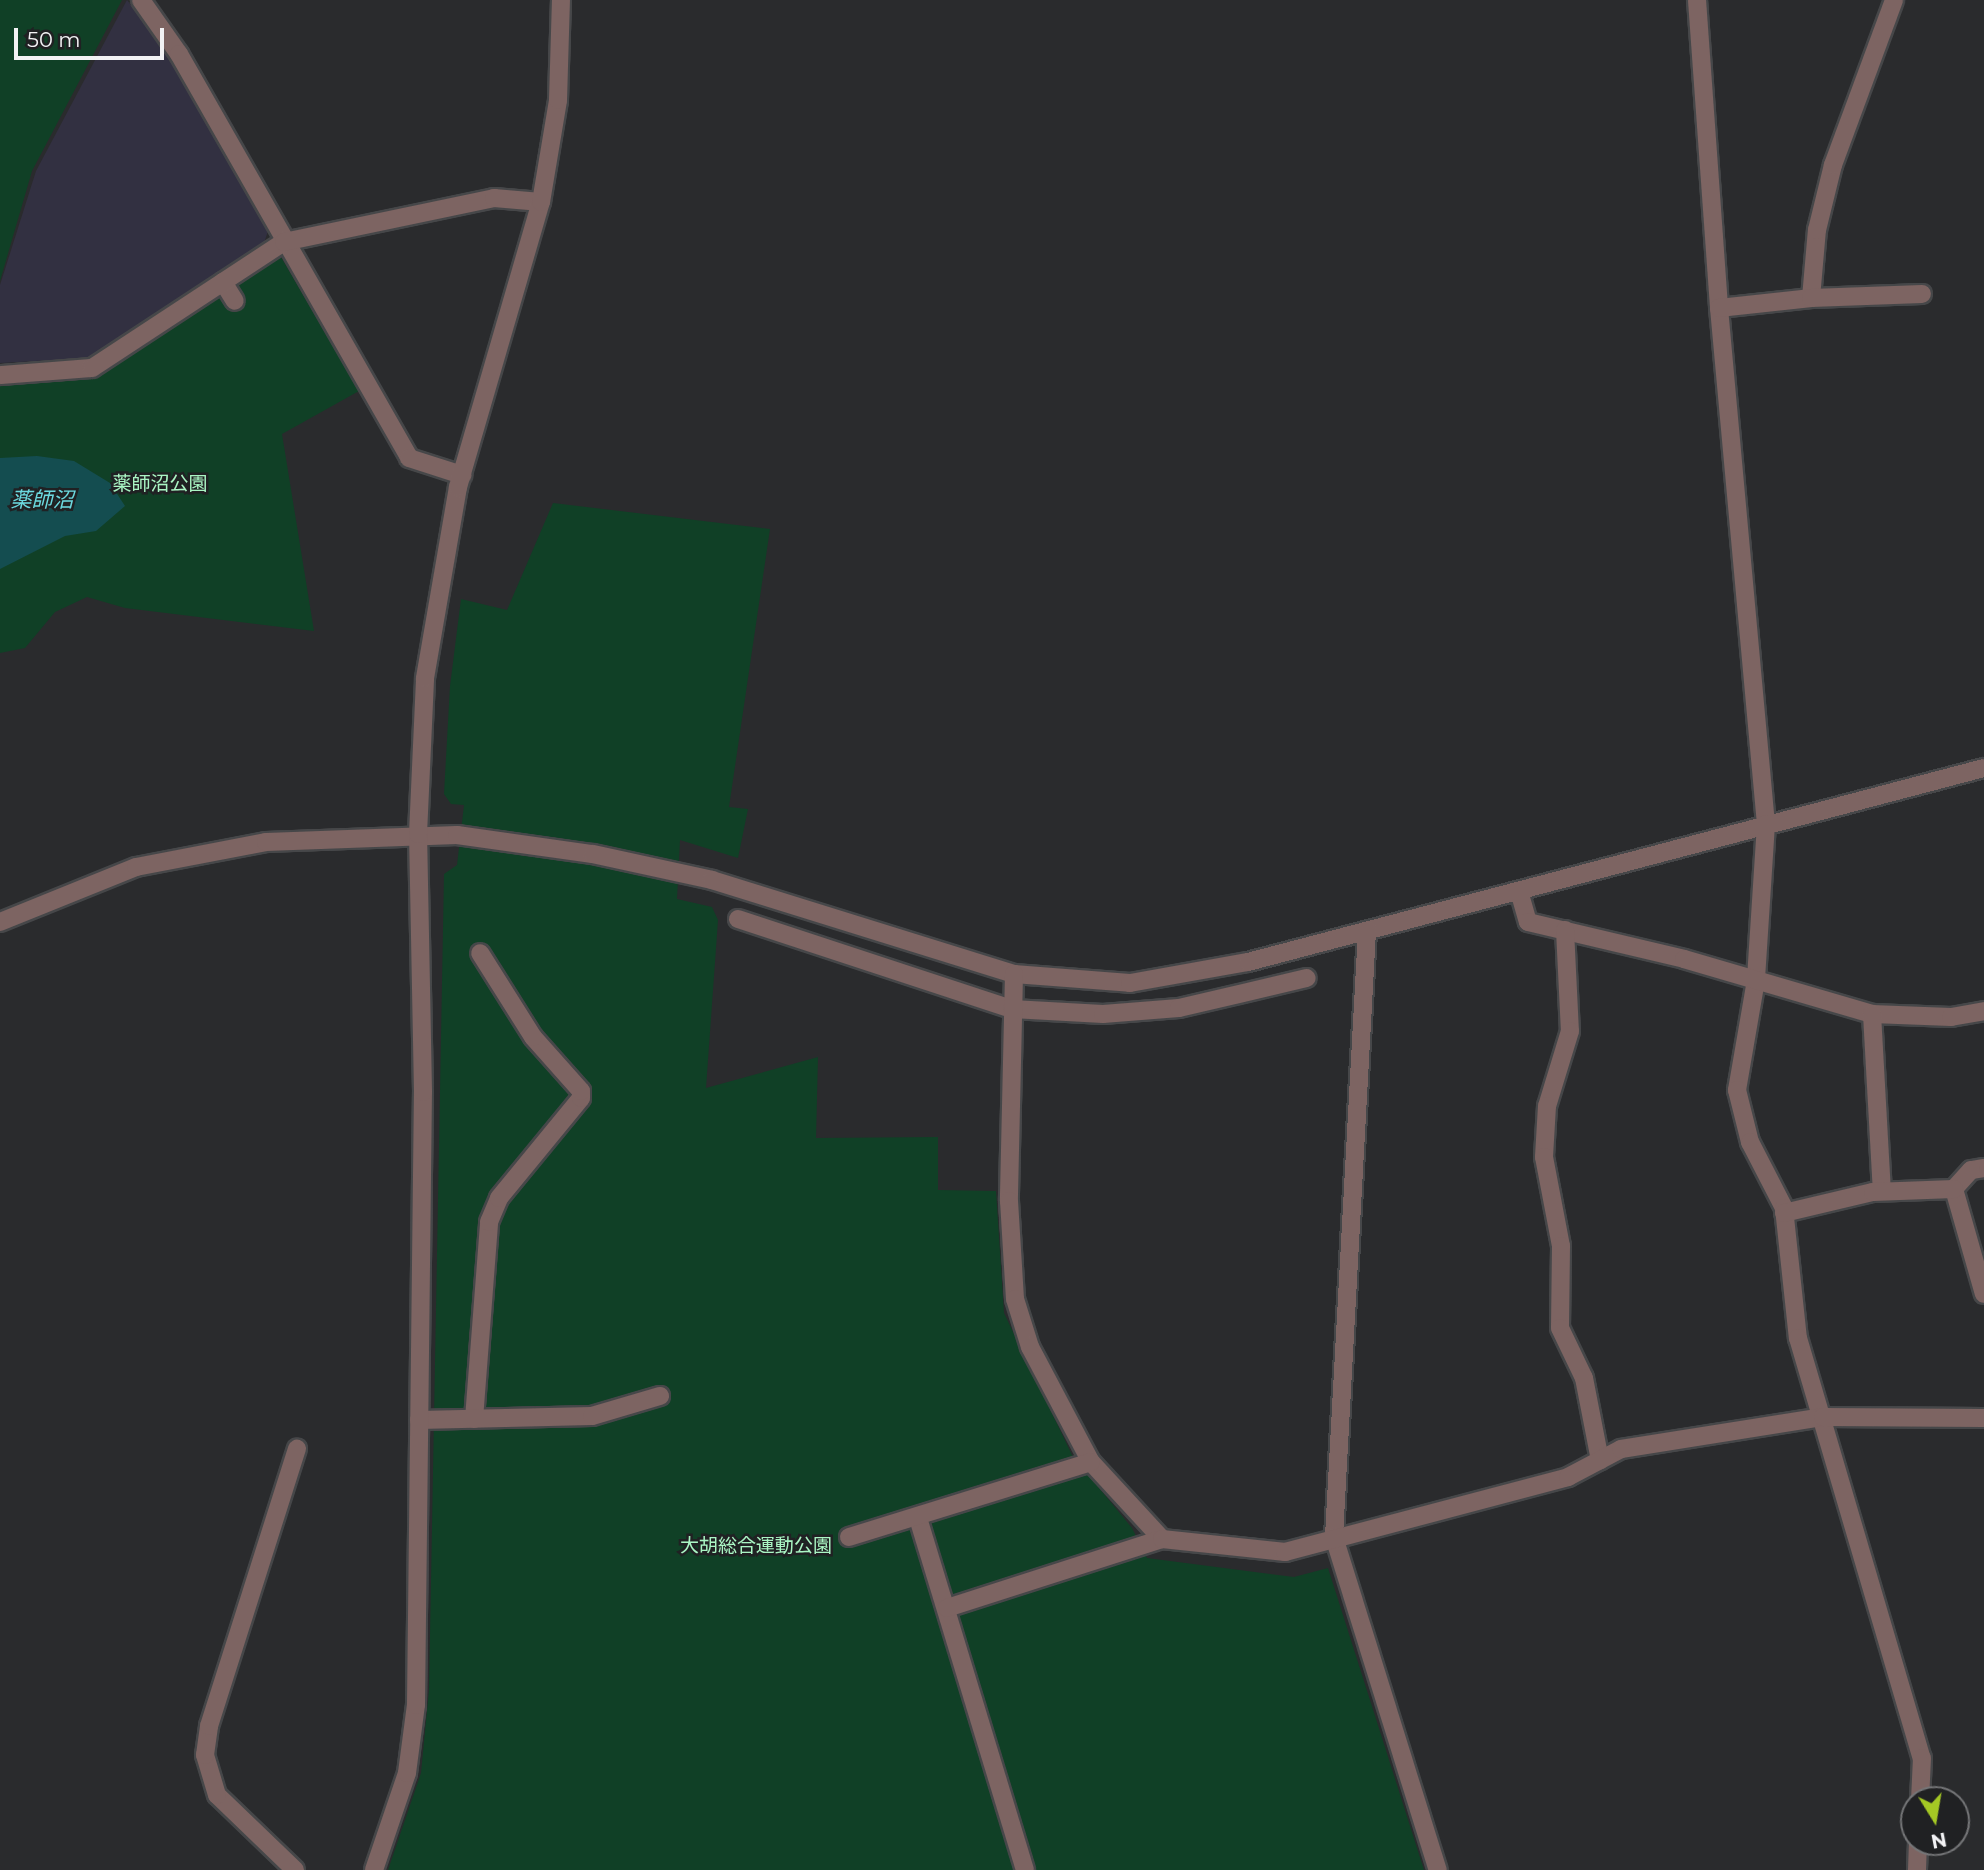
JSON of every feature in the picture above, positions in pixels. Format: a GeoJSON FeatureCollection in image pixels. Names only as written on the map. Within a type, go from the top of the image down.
{"type":"FeatureCollection","features":[{"type":"Feature","properties":{"kind":"street"},"geometry":{"type":"LineString","coordinates":[[141,0],[179,54],[409,458],[461,475]]}},
{"type":"Feature","properties":{"kind":"street"},"geometry":{"type":"LineString","coordinates":[[374,1870],[407,1773],[416,1705],[423,1091],[418,834],[425,678],[461,475],[541,202],[558,100],[561,0]]}},
{"type":"Feature","properties":{"kind":"street"},"geometry":{"type":"LineString","coordinates":[[1698,0],[1719,308],[1766,824],[1756,981],[1737,1090],[1750,1142],[1784,1213],[1798,1338],[1922,1758],[1921,1786]]}},
{"type":"Feature","properties":{"kind":"street"},"geometry":{"type":"LineString","coordinates":[[1811,298],[1815,241],[1833,165],[1894,0]]}},
{"type":"Feature","properties":{"kind":"street"},"geometry":{"type":"LineString","coordinates":[[0,375],[92,368],[284,242],[494,198],[541,202]]}},
{"type":"Feature","properties":{"kind":"street"},"geometry":{"type":"LineString","coordinates":[[223,282],[235,301]]}},
{"type":"Feature","properties":{"kind":"street"},"geometry":{"type":"LineString","coordinates":[[1719,308],[1811,298],[1922,294]]}},
{"type":"Feature","properties":{"kind":"street"},"geometry":{"type":"LineString","coordinates":[[0,922],[135,867],[266,842],[418,834],[457,835],[593,854],[712,880],[1014,974],[1088,983],[1174,979],[1248,962],[1984,768]]}},
{"type":"Feature","properties":{"kind":"street"},"geometry":{"type":"LineString","coordinates":[[1519,891],[1528,922],[1871,1014],[1951,1017],[1984,1011]]}},
{"type":"Feature","properties":{"kind":"street"},"geometry":{"type":"LineString","coordinates":[[738,919],[829,946],[1012,1009],[1103,1014],[1179,1008],[1307,978]]}},
{"type":"Feature","properties":{"kind":"street"},"geometry":{"type":"LineString","coordinates":[[829,946],[837,920]]}},
{"type":"Feature","properties":{"kind":"street"},"geometry":{"type":"LineString","coordinates":[[1367,930],[1334,1537],[1438,1870]]}},
{"type":"Feature","properties":{"kind":"street"},"geometry":{"type":"LineString","coordinates":[[1565,930],[1570,1031],[1547,1106],[1544,1157],[1561,1246],[1560,1328],[1584,1378],[1600,1460]]}},
{"type":"Feature","properties":{"kind":"street"},"geometry":{"type":"LineString","coordinates":[[474,1419],[489,1222],[499,1198],[581,1098],[581,1091],[533,1037],[480,953]]}},
{"type":"Feature","properties":{"kind":"street"},"geometry":{"type":"LineString","coordinates":[[1248,962],[1255,989]]}},
{"type":"Feature","properties":{"kind":"street"},"geometry":{"type":"LineString","coordinates":[[1014,974],[1009,1201],[1015,1299],[1030,1347],[1091,1462],[1163,1539]]}},
{"type":"Feature","properties":{"kind":"street"},"geometry":{"type":"LineString","coordinates":[[1174,979],[1179,1008]]}},
{"type":"Feature","properties":{"kind":"street"},"geometry":{"type":"LineString","coordinates":[[1871,1014],[1882,1191]]}},
{"type":"Feature","properties":{"kind":"street"},"geometry":{"type":"LineString","coordinates":[[1784,1213],[1882,1191],[1954,1189],[1971,1170],[1984,1168]]}},
{"type":"Feature","properties":{"kind":"street"},"geometry":{"type":"LineString","coordinates":[[1954,1189],[1984,1294]]}},
{"type":"Feature","properties":{"kind":"street"},"geometry":{"type":"LineString","coordinates":[[419,1420],[592,1416],[660,1396]]}},
{"type":"Feature","properties":{"kind":"street"},"geometry":{"type":"LineString","coordinates":[[947,1608],[1163,1539],[1285,1552],[1568,1477],[1621,1449],[1823,1416],[1984,1418]]}},
{"type":"Feature","properties":{"kind":"street"},"geometry":{"type":"LineString","coordinates":[[295,1870],[216,1795],[205,1755],[209,1726],[297,1449]]}},
{"type":"Feature","properties":{"kind":"street"},"geometry":{"type":"LineString","coordinates":[[849,1537],[918,1518],[1091,1462]]}},
{"type":"Feature","properties":{"kind":"street"},"geometry":{"type":"LineString","coordinates":[[918,1518],[1025,1870]]}},
{"type":"Feature","properties":{"kind":"shaded area"},"geometry":{"type":"Polygon","coordinates":[[[127,0],[169,53],[268,231],[264,243],[90,358],[0,363],[0,285],[36,171],[127,0]]]}},
{"type":"Feature","properties":{"kind":"green space"},"geometry":{"type":"Polygon","coordinates":[[[0,0],[122,0],[32,171],[0,281],[0,0]]]}},
{"type":"Feature","properties":{"kind":"green space","name":"薬師沼公園"},"geometry":{"type":"Polygon","coordinates":[[[281,257],[359,391],[282,434],[314,631],[125,608],[87,597],[55,612],[25,648],[0,653],[0,380],[96,373],[281,257]]]}},
{"type":"Feature","properties":{"kind":"green space","name":"大胡総合運動公園"},"geometry":{"type":"Polygon","coordinates":[[[553,503],[770,529],[729,807],[748,809],[738,858],[680,840],[677,899],[712,907],[718,920],[706,1088],[818,1057],[816,1138],[938,1137],[938,1190],[996,1191],[1004,1313],[1072,1455],[1132,1528],[1147,1558],[1294,1577],[1328,1568],[1424,1870],[388,1870],[421,1773],[429,1690],[444,874],[457,865],[464,805],[451,804],[444,794],[450,686],[461,599],[507,610],[553,503]]]}},
{"type":"Feature","properties":{"kind":"water","name":"薬師沼"},"geometry":{"type":"Polygon","coordinates":[[[37,456],[74,461],[110,483],[125,506],[96,531],[65,536],[0,569],[0,458],[37,456]]]}}]}
